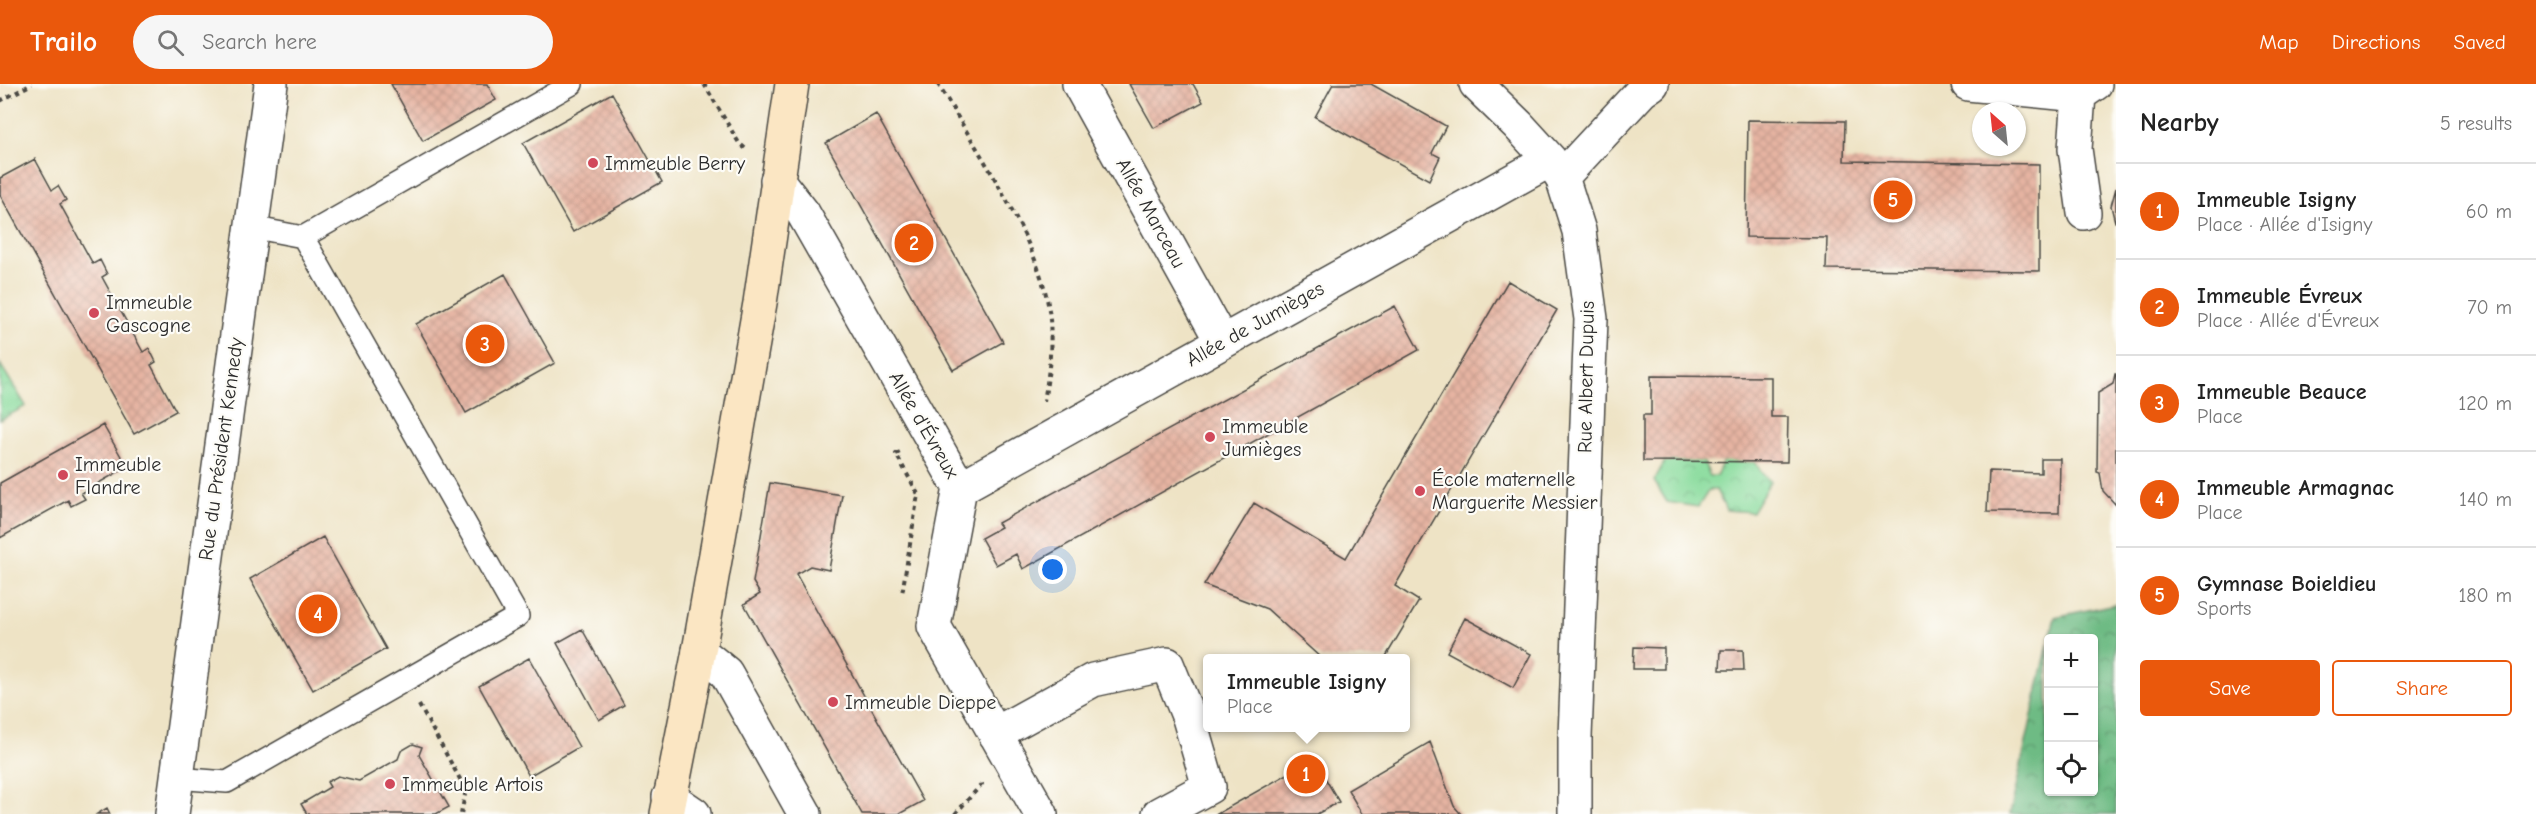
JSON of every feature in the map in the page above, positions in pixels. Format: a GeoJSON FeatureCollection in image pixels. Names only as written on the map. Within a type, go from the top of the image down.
{"type":"FeatureCollection","features":[{"type":"Feature","properties":{"kind":"street","name":"Rue du Président Kennedy"},"geometry":{"type":"LineString","coordinates":[[172,814],[271,84]]}},
{"type":"Feature","properties":{"kind":"street"},"geometry":{"type":"LineString","coordinates":[[677,808],[699,651],[760,303],[792,84]]}},
{"type":"Feature","properties":{"kind":"street","name":"Allée Marceau"},"geometry":{"type":"LineString","coordinates":[[1079,84],[1222,342]]}},
{"type":"Feature","properties":{"kind":"street","name":"Rue Albert Dupuis"},"geometry":{"type":"LineString","coordinates":[[1476,84],[1556,169],[1579,231],[1591,319],[1575,736],[1575,814]]}},
{"type":"Feature","properties":{"kind":"street","name":"Allée de Jumièges"},"geometry":{"type":"LineString","coordinates":[[960,488],[1222,342],[1556,169],[1652,84]]}},
{"type":"Feature","properties":{"kind":"street"},"geometry":{"type":"LineString","coordinates":[[1968,84],[2087,90],[2075,149],[2084,213]]}},
{"type":"Feature","properties":{"kind":"street","name":"Allée d'Évreux"},"geometry":{"type":"LineString","coordinates":[[777,180],[803,213],[960,488],[934,626],[1041,814]]}},
{"type":"Feature","properties":{"kind":"street"},"geometry":{"type":"LineString","coordinates":[[699,651],[726,673],[805,814]]}},
{"type":"Feature","properties":{"kind":"street"},"geometry":{"type":"LineString","coordinates":[[995,735],[1093,680],[1167,664],[1189,718],[1209,788],[1159,814]]}},
{"type":"Feature","properties":{"kind":"lane"},"geometry":{"type":"LineString","coordinates":[[251,227],[303,237],[545,91],[572,84]]}},
{"type":"Feature","properties":{"kind":"lane"},"geometry":{"type":"LineString","coordinates":[[176,778],[227,782],[519,615],[303,237]]}},
{"type":"Feature","properties":{"kind":"path"},"geometry":{"type":"LineString","coordinates":[[0,101],[32,84]]}},
{"type":"Feature","properties":{"kind":"path"},"geometry":{"type":"LineString","coordinates":[[704,84],[739,143],[777,180]]}},
{"type":"Feature","properties":{"kind":"path"},"geometry":{"type":"LineString","coordinates":[[938,84],[1004,198],[1041,276],[1050,318],[1050,364],[1040,444]]}},
{"type":"Feature","properties":{"kind":"path"},"geometry":{"type":"LineString","coordinates":[[405,681],[466,790],[461,814]]}},
{"type":"Feature","properties":{"kind":"green space"},"geometry":{"type":"Polygon","coordinates":[[[0,364],[26,406],[0,420],[0,364]]]}},
{"type":"Feature","properties":{"kind":"green space"},"geometry":{"type":"Polygon","coordinates":[[[1665,461],[1703,461],[1710,476],[1716,476],[1723,461],[1754,462],[1770,482],[1752,512],[1726,510],[1716,490],[1709,490],[1698,507],[1667,502],[1654,481],[1665,461]]]}},
{"type":"Feature","properties":{"kind":"green space"},"geometry":{"type":"Polygon","coordinates":[[[2116,604],[2116,814],[2010,814],[2044,662],[2044,796],[2098,796],[2098,634],[2051,634],[2055,617],[2116,604]]]}},
{"type":"Feature","properties":{"kind":"building"},"geometry":{"type":"Polygon","coordinates":[[[391,84],[487,84],[496,100],[423,141],[391,84]]]}},
{"type":"Feature","properties":{"kind":"building"},"geometry":{"type":"Polygon","coordinates":[[[1129,84],[1193,84],[1203,102],[1154,128],[1129,84]]]}},
{"type":"Feature","properties":{"kind":"building"},"geometry":{"type":"Polygon","coordinates":[[[1333,84],[1371,84],[1446,126],[1432,153],[1440,157],[1429,180],[1315,117],[1333,84]]]}},
{"type":"Feature","properties":{"kind":"building","name":"Immeuble Berry"},"geometry":{"type":"Polygon","coordinates":[[[612,93],[662,182],[573,232],[523,143],[612,93]]]}},
{"type":"Feature","properties":{"kind":"building"},"geometry":{"type":"Polygon","coordinates":[[[876,114],[1003,342],[953,370],[826,143],[876,114]]]}},
{"type":"Feature","properties":{"kind":"building"},"geometry":{"type":"Polygon","coordinates":[[[1748,120],[1845,121],[1844,161],[2039,164],[2039,271],[1826,269],[1827,238],[1746,237],[1748,120]]]}},
{"type":"Feature","properties":{"kind":"building","name":"Immeuble Gascogne"},"geometry":{"type":"Polygon","coordinates":[[[35,159],[52,190],[58,186],[66,200],[60,204],[93,264],[100,260],[107,274],[102,277],[143,352],[149,348],[156,362],[151,365],[176,411],[134,434],[0,195],[0,178],[35,159]]]}},
{"type":"Feature","properties":{"kind":"building"},"geometry":{"type":"Polygon","coordinates":[[[2116,188],[2116,222],[2115,222],[2111,206],[2116,188]]]}},
{"type":"Feature","properties":{"kind":"building"},"geometry":{"type":"Polygon","coordinates":[[[505,274],[555,363],[466,413],[416,324],[505,274]]]}},
{"type":"Feature","properties":{"kind":"building"},"geometry":{"type":"Polygon","coordinates":[[[1508,281],[1557,310],[1395,586],[1419,601],[1387,654],[1317,654],[1267,609],[1204,585],[1254,503],[1346,558],[1508,281]]]}},
{"type":"Feature","properties":{"kind":"building","name":"Immeuble Jumièges"},"geometry":{"type":"Polygon","coordinates":[[[1395,306],[1419,350],[1023,569],[1016,554],[996,565],[981,538],[1001,527],[998,523],[1395,306]]]}},
{"type":"Feature","properties":{"kind":"building"},"geometry":{"type":"Polygon","coordinates":[[[2115,374],[2116,505],[2103,491],[2100,473],[2097,472],[2098,393],[2113,384],[2115,374]]]}},
{"type":"Feature","properties":{"kind":"building"},"geometry":{"type":"Polygon","coordinates":[[[1651,376],[1771,377],[1771,417],[1788,417],[1787,462],[1643,461],[1643,415],[1651,415],[1651,376]]]}},
{"type":"Feature","properties":{"kind":"building","name":"Immeuble Flandre"},"geometry":{"type":"Polygon","coordinates":[[[103,425],[127,467],[81,493],[85,499],[71,506],[68,500],[0,538],[0,483],[103,425]]]}},
{"type":"Feature","properties":{"kind":"building"},"geometry":{"type":"Polygon","coordinates":[[[2041,459],[2060,459],[2059,513],[1987,512],[1989,471],[2041,473],[2041,459]]]}},
{"type":"Feature","properties":{"kind":"building","name":"Immeuble Dieppe"},"geometry":{"type":"Polygon","coordinates":[[[770,483],[842,495],[829,570],[810,566],[796,574],[923,801],[899,814],[862,814],[744,604],[760,594],[753,582],[770,483]]]}},
{"type":"Feature","properties":{"kind":"building"},"geometry":{"type":"Polygon","coordinates":[[[323,537],[386,649],[313,690],[250,579],[323,537]]]}},
{"type":"Feature","properties":{"kind":"building"},"geometry":{"type":"Polygon","coordinates":[[[1465,618],[1531,654],[1513,688],[1447,652],[1465,618]]]}},
{"type":"Feature","properties":{"kind":"building"},"geometry":{"type":"Polygon","coordinates":[[[582,629],[624,705],[599,720],[557,643],[582,629]]]}},
{"type":"Feature","properties":{"kind":"building"},"geometry":{"type":"Polygon","coordinates":[[[1634,647],[1664,648],[1664,669],[1633,669],[1634,647]]]}},
{"type":"Feature","properties":{"kind":"building"},"geometry":{"type":"Polygon","coordinates":[[[1721,650],[1743,650],[1744,670],[1720,670],[1721,650]]]}},
{"type":"Feature","properties":{"kind":"building"},"geometry":{"type":"Polygon","coordinates":[[[529,658],[579,747],[529,776],[479,686],[529,658]]]}},
{"type":"Feature","properties":{"kind":"building"},"geometry":{"type":"Polygon","coordinates":[[[1430,742],[1454,806],[1461,814],[1362,814],[1348,790],[1430,742]]]}},
{"type":"Feature","properties":{"kind":"building","name":"Immeuble Artois"},"geometry":{"type":"Polygon","coordinates":[[[413,744],[422,747],[419,755],[449,807],[436,814],[307,814],[301,804],[330,787],[327,782],[338,776],[359,781],[398,759],[401,751],[413,744]]]}},
{"type":"Feature","properties":{"kind":"building"},"geometry":{"type":"Polygon","coordinates":[[[1314,759],[1339,802],[1317,814],[1217,814],[1314,759]]]}},
{"type":"Feature","properties":{"kind":"building"},"geometry":{"type":"Polygon","coordinates":[[[107,808],[110,814],[97,814],[107,808]]]}},
{"type":"Feature","properties":{"kind":"place","name":"Immeuble Berry"},"geometry":{"type":"Point","coordinates":[593,163]}},
{"type":"Feature","properties":{"kind":"place","name":"Gymnase Boieldieu"},"geometry":{"type":"Point","coordinates":[1893,200]}},
{"type":"Feature","properties":{"kind":"place","name":"Immeuble Évreux"},"geometry":{"type":"Point","coordinates":[914,243]}},
{"type":"Feature","properties":{"kind":"place","name":"Immeuble Gascogne"},"geometry":{"type":"Point","coordinates":[94,313]}},
{"type":"Feature","properties":{"kind":"place","name":"Immeuble Beauce"},"geometry":{"type":"Point","coordinates":[485,344]}},
{"type":"Feature","properties":{"kind":"place","name":"Immeuble Jumièges"},"geometry":{"type":"Point","coordinates":[1210,437]}},
{"type":"Feature","properties":{"kind":"place","name":"Immeuble Flandre"},"geometry":{"type":"Point","coordinates":[63,475]}},
{"type":"Feature","properties":{"kind":"place","name":"École maternelle Marguerite Messier"},"geometry":{"type":"Point","coordinates":[1420,491]}},
{"type":"Feature","properties":{"kind":"place","name":"Immeuble Armagnac"},"geometry":{"type":"Point","coordinates":[318,614]}},
{"type":"Feature","properties":{"kind":"place","name":"Immeuble Dieppe"},"geometry":{"type":"Point","coordinates":[833,702]}},
{"type":"Feature","properties":{"kind":"place","name":"Immeuble Isigny"},"geometry":{"type":"Point","coordinates":[1306,774]}},
{"type":"Feature","properties":{"kind":"place","name":"Immeuble Artois"},"geometry":{"type":"Point","coordinates":[390,784]}}]}
